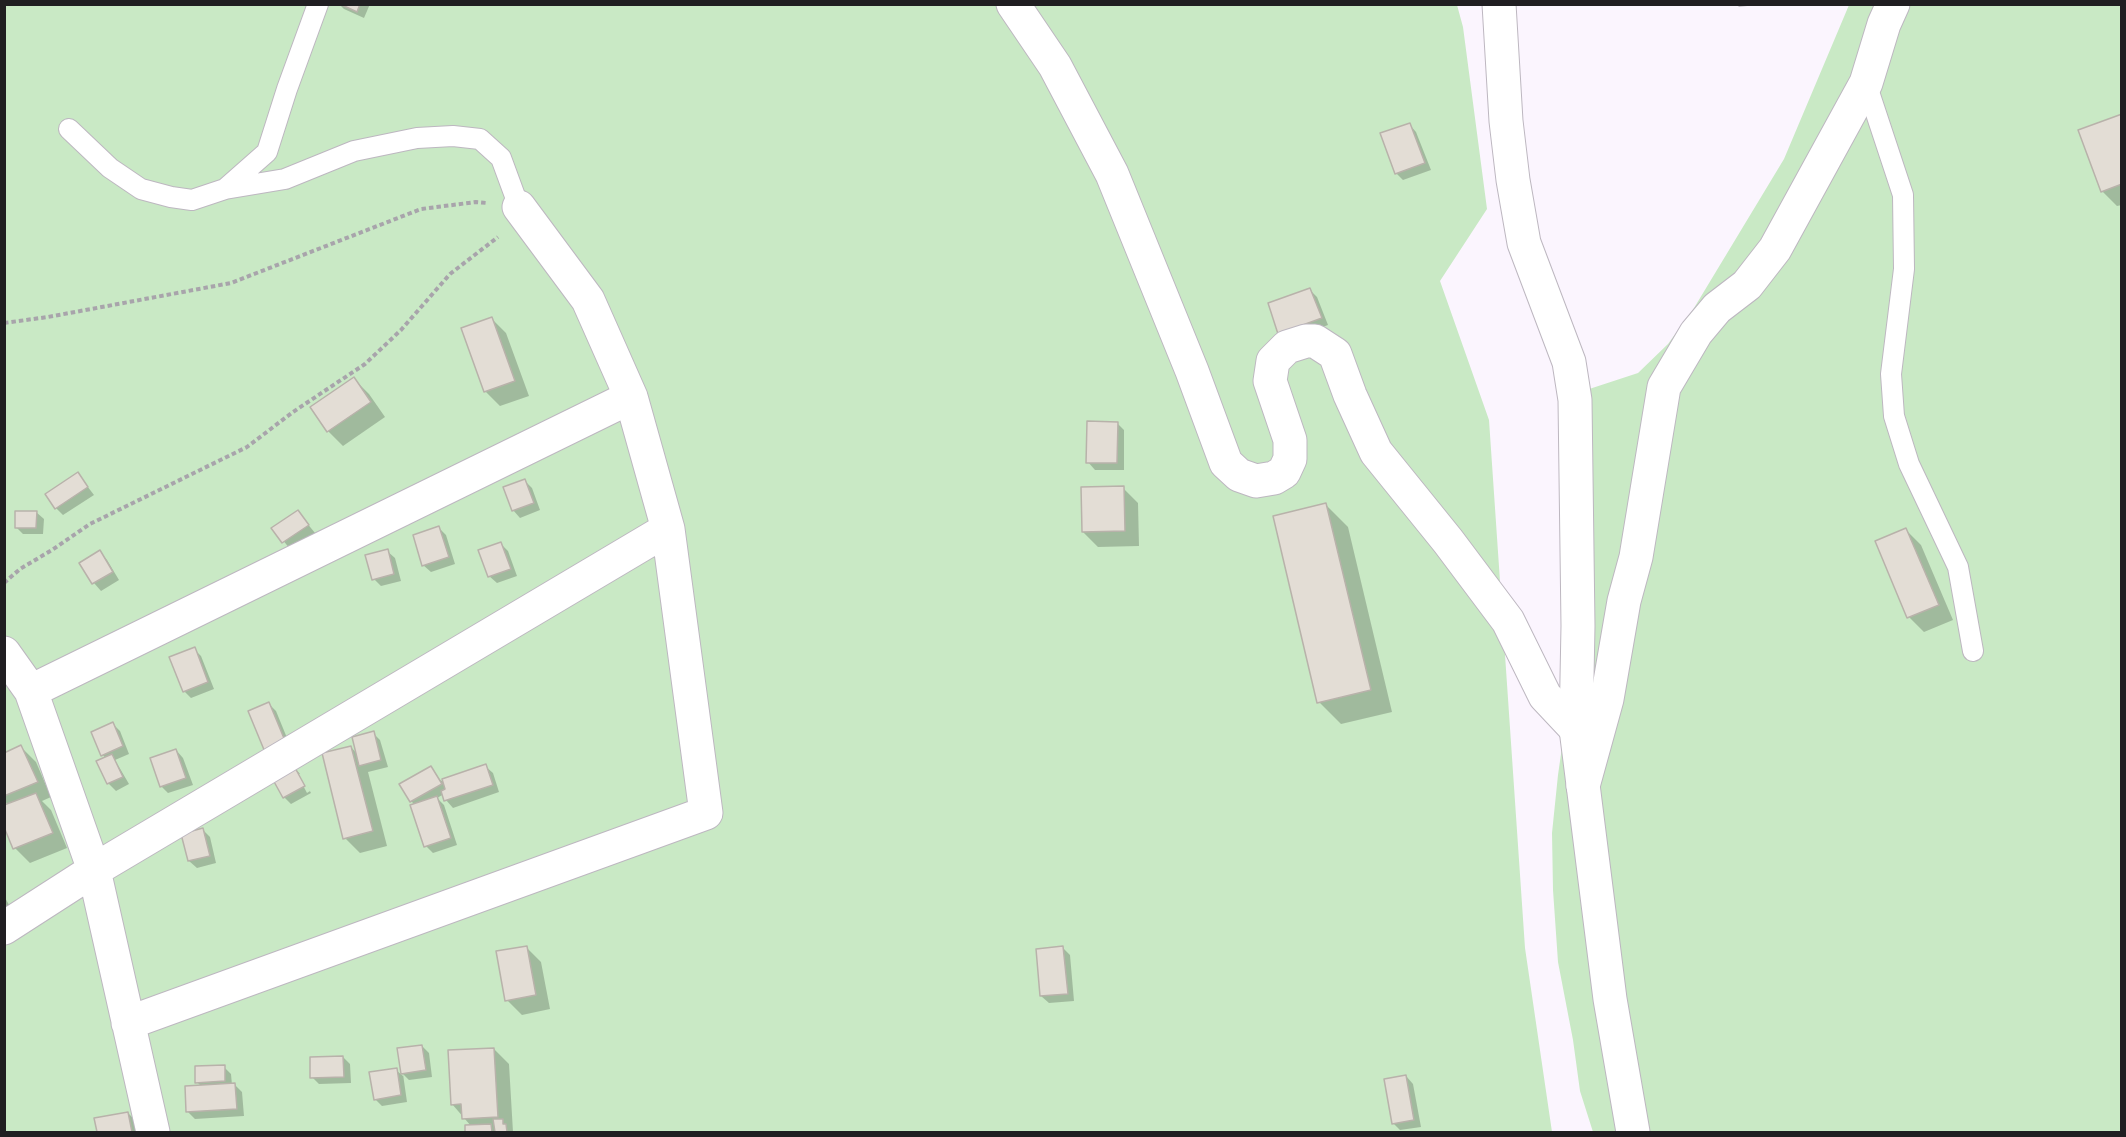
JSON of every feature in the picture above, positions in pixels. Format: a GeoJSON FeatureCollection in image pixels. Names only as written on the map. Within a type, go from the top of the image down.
{"type":"FeatureCollection","features":[{"type":"Feature","properties":{"kind":"street"},"geometry":{"type":"LineString","coordinates":[[1013,4],[1055,66],[1112,174],[1210,415],[1226,462],[1239,475],[1256,481],[1274,478],[1284,472],[1290,459],[1290,440],[1270,381],[1273,361],[1287,347],[1306,341],[1315,341],[1335,354],[1350,395],[1376,452],[1508,621],[1545,696],[1576,729]]}},
{"type":"Feature","properties":{"kind":"street"},"geometry":{"type":"LineString","coordinates":[[1499,4],[1508,133],[1524,243],[1569,362],[1575,400],[1578,626],[1576,729],[1610,999],[1633,1132]]}},
{"type":"Feature","properties":{"kind":"street"},"geometry":{"type":"LineString","coordinates":[[1583,786],[1607,699],[1624,601],[1636,556],[1650,459],[1664,387],[1696,333],[1717,308],[1747,285],[1775,249],[1866,83],[1884,24],[1893,4]]}},
{"type":"Feature","properties":{"kind":"street"},"geometry":{"type":"LineString","coordinates":[[129,1023],[706,813],[668,529],[630,397],[588,300],[519,207]]}},
{"type":"Feature","properties":{"kind":"street"},"geometry":{"type":"LineString","coordinates":[[31,691],[630,397]]}},
{"type":"Feature","properties":{"kind":"street"},"geometry":{"type":"LineString","coordinates":[[4,928],[94,870],[668,529]]}},
{"type":"Feature","properties":{"kind":"street"},"geometry":{"type":"LineString","coordinates":[[4,653],[31,691],[94,870],[153,1132]]}},
{"type":"Feature","properties":{"kind":"lane"},"geometry":{"type":"LineString","coordinates":[[225,189],[267,152],[318,4]]}},
{"type":"Feature","properties":{"kind":"lane"},"geometry":{"type":"LineString","coordinates":[[1866,83],[1903,195],[1904,269],[1892,374],[1894,416],[1909,464],[1958,567],[1973,651]]}},
{"type":"Feature","properties":{"kind":"lane"},"geometry":{"type":"LineString","coordinates":[[69,129],[110,168],[141,189],[192,200],[225,189],[285,179],[354,151],[417,138],[453,136],[480,140],[501,158],[519,207]]}},
{"type":"Feature","properties":{"kind":"path"},"geometry":{"type":"LineString","coordinates":[[4,323],[231,283],[421,209],[476,202],[519,207],[508,229],[450,274],[401,330],[365,364],[293,412],[247,447],[90,524],[20,569],[4,583]]}},
{"type":"Feature","properties":{"kind":"green space"},"geometry":{"type":"Polygon","coordinates":[[[5,5],[1457,5],[1463,27],[1487,209],[1440,281],[1489,420],[1525,948],[1552,1132],[5,1132],[5,5]]]}},
{"type":"Feature","properties":{"kind":"green space"},"geometry":{"type":"Polygon","coordinates":[[[1849,5],[2121,5],[2121,1132],[1593,1132],[1580,1091],[1558,962],[1552,833],[1570,691],[1574,394],[1638,373],[1668,344],[1694,308],[1784,159],[1849,5]]]}},
{"type":"Feature","properties":{"kind":"building"},"geometry":{"type":"Polygon","coordinates":[[[340,4],[360,4],[357,12],[340,4]]]}},
{"type":"Feature","properties":{"kind":"building"},"geometry":{"type":"Polygon","coordinates":[[[2122,114],[2122,184],[2101,192],[2078,130],[2122,114]]]}},
{"type":"Feature","properties":{"kind":"building"},"geometry":{"type":"Polygon","coordinates":[[[1410,123],[1425,163],[1395,174],[1380,133],[1410,123]]]}},
{"type":"Feature","properties":{"kind":"building"},"geometry":{"type":"Polygon","coordinates":[[[1310,288],[1322,318],[1278,334],[1268,303],[1310,288]]]}},
{"type":"Feature","properties":{"kind":"building"},"geometry":{"type":"Polygon","coordinates":[[[492,317],[515,381],[484,392],[461,328],[492,317]]]}},
{"type":"Feature","properties":{"kind":"building"},"geometry":{"type":"Polygon","coordinates":[[[354,377],[371,402],[327,432],[310,407],[354,377]]]}},
{"type":"Feature","properties":{"kind":"building"},"geometry":{"type":"Polygon","coordinates":[[[1087,421],[1118,422],[1117,463],[1086,463],[1087,421]]]}},
{"type":"Feature","properties":{"kind":"building"},"geometry":{"type":"Polygon","coordinates":[[[78,472],[88,487],[55,509],[45,494],[78,472]]]}},
{"type":"Feature","properties":{"kind":"building"},"geometry":{"type":"Polygon","coordinates":[[[525,479],[534,503],[512,511],[503,487],[525,479]]]}},
{"type":"Feature","properties":{"kind":"building"},"geometry":{"type":"Polygon","coordinates":[[[1124,486],[1125,531],[1082,532],[1081,487],[1124,486]]]}},
{"type":"Feature","properties":{"kind":"building"},"geometry":{"type":"Polygon","coordinates":[[[1326,503],[1371,690],[1317,703],[1273,516],[1326,503]]]}},
{"type":"Feature","properties":{"kind":"building"},"geometry":{"type":"Polygon","coordinates":[[[298,510],[309,525],[282,543],[271,528],[298,510]]]}},
{"type":"Feature","properties":{"kind":"building"},"geometry":{"type":"Polygon","coordinates":[[[15,511],[37,511],[36,528],[15,528],[15,511]]]}},
{"type":"Feature","properties":{"kind":"building"},"geometry":{"type":"Polygon","coordinates":[[[439,526],[449,557],[422,566],[413,535],[439,526]]]}},
{"type":"Feature","properties":{"kind":"building"},"geometry":{"type":"Polygon","coordinates":[[[1906,528],[1939,605],[1907,618],[1875,541],[1906,528]]]}},
{"type":"Feature","properties":{"kind":"building"},"geometry":{"type":"Polygon","coordinates":[[[501,542],[511,569],[488,577],[478,550],[501,542]]]}},
{"type":"Feature","properties":{"kind":"building"},"geometry":{"type":"Polygon","coordinates":[[[388,549],[394,574],[372,580],[365,555],[388,549]]]}},
{"type":"Feature","properties":{"kind":"building"},"geometry":{"type":"Polygon","coordinates":[[[100,550],[113,572],[92,584],[79,563],[100,550]]]}},
{"type":"Feature","properties":{"kind":"building"},"geometry":{"type":"Polygon","coordinates":[[[195,647],[208,682],[183,692],[169,657],[195,647]]]}},
{"type":"Feature","properties":{"kind":"building"},"geometry":{"type":"Polygon","coordinates":[[[269,702],[288,748],[267,757],[248,711],[269,702]]]}},
{"type":"Feature","properties":{"kind":"building"},"geometry":{"type":"Polygon","coordinates":[[[113,722],[123,746],[101,756],[91,732],[113,722]]]}},
{"type":"Feature","properties":{"kind":"building"},"geometry":{"type":"Polygon","coordinates":[[[374,731],[381,760],[359,766],[352,737],[374,731]]]}},
{"type":"Feature","properties":{"kind":"building"},"geometry":{"type":"Polygon","coordinates":[[[21,745],[38,782],[4,796],[4,753],[21,745]]]}},
{"type":"Feature","properties":{"kind":"building"},"geometry":{"type":"Polygon","coordinates":[[[351,746],[373,831],[343,839],[322,753],[351,746]]]}},
{"type":"Feature","properties":{"kind":"building"},"geometry":{"type":"Polygon","coordinates":[[[176,749],[186,778],[160,787],[150,758],[176,749]]]}},
{"type":"Feature","properties":{"kind":"building"},"geometry":{"type":"Polygon","coordinates":[[[112,754],[123,777],[107,784],[96,761],[112,754]]]}},
{"type":"Feature","properties":{"kind":"building"},"geometry":{"type":"Polygon","coordinates":[[[486,764],[493,785],[444,801],[441,791],[445,789],[442,779],[486,764]]]}},
{"type":"Feature","properties":{"kind":"building"},"geometry":{"type":"Polygon","coordinates":[[[294,766],[305,786],[283,798],[272,778],[294,766]]]}},
{"type":"Feature","properties":{"kind":"building"},"geometry":{"type":"Polygon","coordinates":[[[431,766],[442,784],[410,802],[399,784],[431,766]]]}},
{"type":"Feature","properties":{"kind":"building"},"geometry":{"type":"Polygon","coordinates":[[[36,793],[53,833],[13,849],[4,827],[4,805],[36,793]]]}},
{"type":"Feature","properties":{"kind":"building"},"geometry":{"type":"Polygon","coordinates":[[[437,796],[451,838],[424,847],[410,805],[437,796]]]}},
{"type":"Feature","properties":{"kind":"building"},"geometry":{"type":"Polygon","coordinates":[[[203,828],[210,856],[188,861],[181,834],[203,828]]]}},
{"type":"Feature","properties":{"kind":"building"},"geometry":{"type":"Polygon","coordinates":[[[527,946],[536,995],[505,1001],[496,951],[527,946]]]}},
{"type":"Feature","properties":{"kind":"building"},"geometry":{"type":"Polygon","coordinates":[[[1063,946],[1068,994],[1040,996],[1036,949],[1063,946]]]}},
{"type":"Feature","properties":{"kind":"building"},"geometry":{"type":"Polygon","coordinates":[[[422,1045],[426,1070],[401,1074],[397,1048],[422,1045]]]}},
{"type":"Feature","properties":{"kind":"building"},"geometry":{"type":"Polygon","coordinates":[[[494,1048],[498,1117],[462,1119],[461,1104],[451,1105],[448,1050],[494,1048]]]}},
{"type":"Feature","properties":{"kind":"building"},"geometry":{"type":"Polygon","coordinates":[[[343,1056],[344,1077],[310,1078],[310,1057],[343,1056]]]}},
{"type":"Feature","properties":{"kind":"building"},"geometry":{"type":"Polygon","coordinates":[[[225,1065],[225,1081],[195,1083],[195,1066],[225,1065]]]}},
{"type":"Feature","properties":{"kind":"building"},"geometry":{"type":"Polygon","coordinates":[[[397,1068],[401,1095],[374,1100],[369,1072],[397,1068]]]}},
{"type":"Feature","properties":{"kind":"building"},"geometry":{"type":"Polygon","coordinates":[[[1406,1075],[1414,1120],[1392,1124],[1384,1079],[1406,1075]]]}},
{"type":"Feature","properties":{"kind":"building"},"geometry":{"type":"Polygon","coordinates":[[[235,1083],[237,1109],[186,1112],[185,1086],[235,1083]]]}},
{"type":"Feature","properties":{"kind":"building"},"geometry":{"type":"Polygon","coordinates":[[[128,1112],[132,1132],[97,1132],[94,1118],[128,1112]]]}},
{"type":"Feature","properties":{"kind":"building"},"geometry":{"type":"Polygon","coordinates":[[[493,1119],[503,1119],[507,1132],[495,1132],[493,1119]]]}},
{"type":"Feature","properties":{"kind":"building"},"geometry":{"type":"Polygon","coordinates":[[[491,1124],[492,1132],[465,1132],[465,1125],[491,1124]]]}}]}
